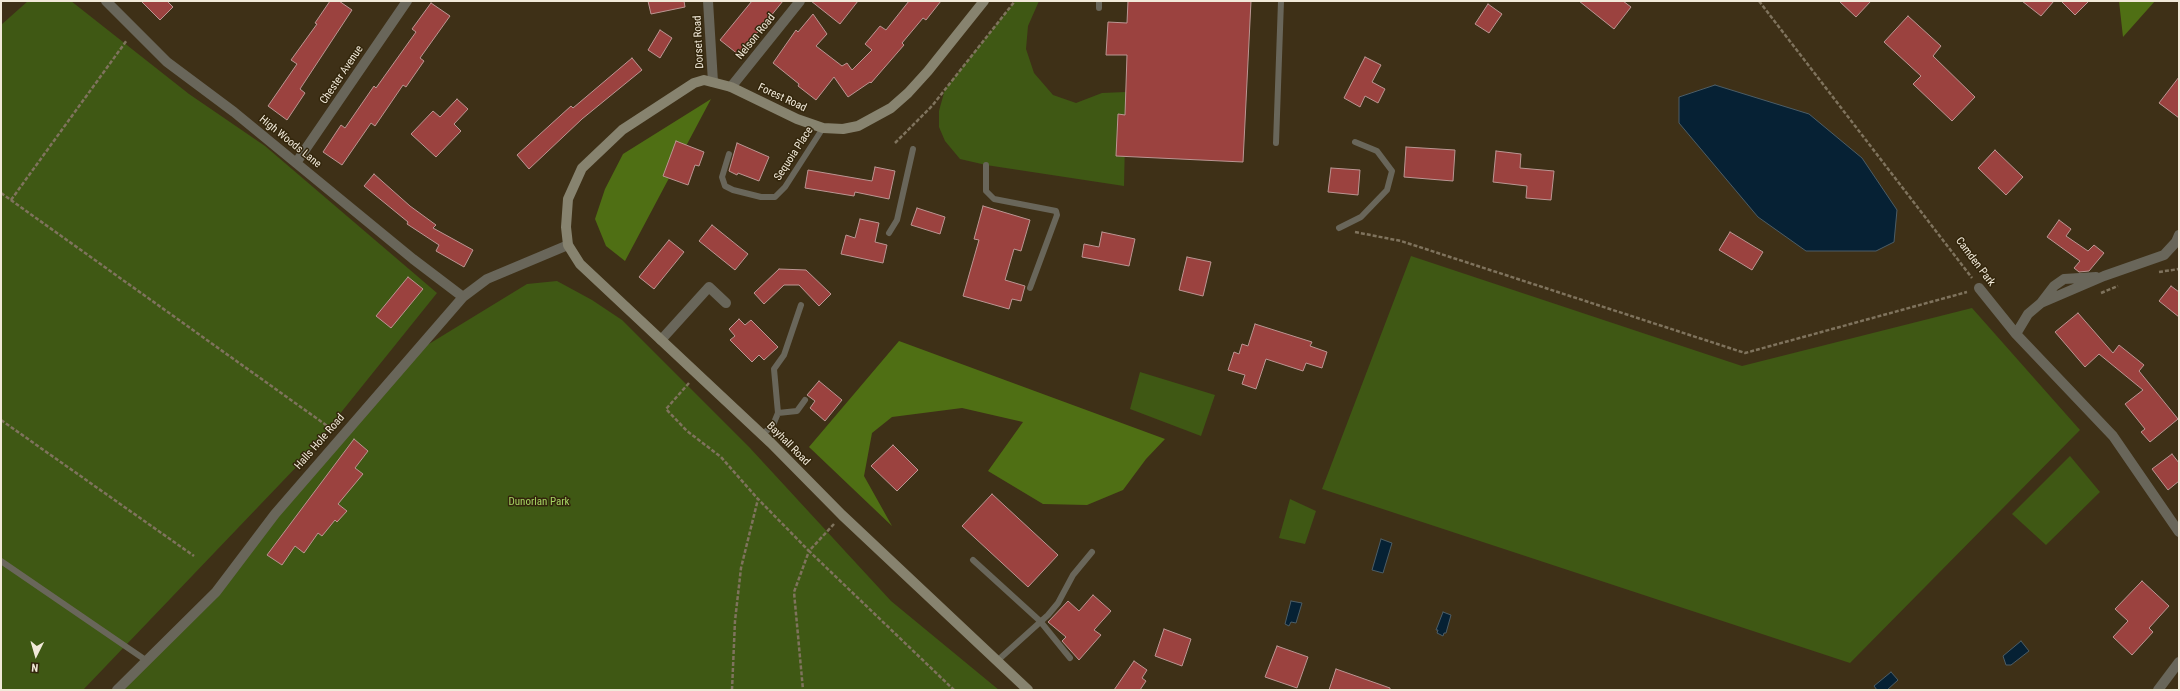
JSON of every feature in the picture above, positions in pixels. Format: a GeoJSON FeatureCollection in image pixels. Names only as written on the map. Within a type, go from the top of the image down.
{"type":"FeatureCollection","features":[{"type":"Feature","properties":{"kind":"street","name":"High Woods Lane"},"geometry":{"type":"LineString","coordinates":[[106,1],[167,62],[234,112],[413,259],[463,297]]}},
{"type":"Feature","properties":{"kind":"street","name":"Chester Avenue"},"geometry":{"type":"LineString","coordinates":[[296,163],[407,1]]}},
{"type":"Feature","properties":{"kind":"street","name":"Dorset Road"},"geometry":{"type":"LineString","coordinates":[[708,1],[713,82]]}},
{"type":"Feature","properties":{"kind":"street","name":"Nelson Road"},"geometry":{"type":"LineString","coordinates":[[731,87],[800,1]]}},
{"type":"Feature","properties":{"kind":"street","name":"Forest Road"},"geometry":{"type":"LineString","coordinates":[[568,199],[582,168],[622,130],[694,83],[704,80],[731,87],[797,119],[823,128],[844,129],[858,126],[891,108],[928,71],[984,1]]}},
{"type":"Feature","properties":{"kind":"street","name":"Bayhall Road"},"geometry":{"type":"LineString","coordinates":[[568,199],[566,226],[568,245],[580,264],[762,435],[842,516],[1028,690]]}},
{"type":"Feature","properties":{"kind":"street"},"geometry":{"type":"LineString","coordinates":[[2041,303],[2104,276],[2164,255],[2176,242],[2179,235]]}},
{"type":"Feature","properties":{"kind":"street","name":"Halls Hole Road"},"geometry":{"type":"LineString","coordinates":[[117,690],[216,592],[274,514],[463,297],[487,279],[568,245]]}},
{"type":"Feature","properties":{"kind":"street"},"geometry":{"type":"LineString","coordinates":[[2016,334],[2028,314],[2041,303],[2054,286],[2064,279],[2104,276]]}},
{"type":"Feature","properties":{"kind":"street"},"geometry":{"type":"LineString","coordinates":[[662,340],[709,287],[726,303]]}},
{"type":"Feature","properties":{"kind":"street","name":"Camden Park"},"geometry":{"type":"LineString","coordinates":[[1979,288],[2016,334],[2113,436],[2179,532]]}},
{"type":"Feature","properties":{"kind":"street"},"geometry":{"type":"LineString","coordinates":[[2158,690],[2179,662]]}},
{"type":"Feature","properties":{"kind":"lane"},"geometry":{"type":"LineString","coordinates":[[1099,1],[1099,8]]}},
{"type":"Feature","properties":{"kind":"lane"},"geometry":{"type":"LineString","coordinates":[[1276,143],[1281,1]]}},
{"type":"Feature","properties":{"kind":"lane","name":"Sequoia Place"},"geometry":{"type":"LineString","coordinates":[[730,154],[722,177],[725,186],[729,189],[750,195],[775,197],[785,187],[823,128]]}},
{"type":"Feature","properties":{"kind":"lane"},"geometry":{"type":"LineString","coordinates":[[1339,228],[1361,217],[1386,190],[1392,171],[1377,151],[1355,142]]}},
{"type":"Feature","properties":{"kind":"lane"},"geometry":{"type":"LineString","coordinates":[[889,233],[897,220],[913,149]]}},
{"type":"Feature","properties":{"kind":"lane"},"geometry":{"type":"LineString","coordinates":[[986,165],[986,191],[994,199],[1056,211],[1058,215],[1030,288]]}},
{"type":"Feature","properties":{"kind":"lane"},"geometry":{"type":"LineString","coordinates":[[762,435],[773,425],[778,413],[774,369],[784,355],[800,305]]}},
{"type":"Feature","properties":{"kind":"lane"},"geometry":{"type":"LineString","coordinates":[[778,413],[797,411],[805,400]]}},
{"type":"Feature","properties":{"kind":"lane"},"geometry":{"type":"LineString","coordinates":[[997,661],[1058,603],[1073,574],[1092,552]]}},
{"type":"Feature","properties":{"kind":"lane"},"geometry":{"type":"LineString","coordinates":[[973,560],[1040,621],[1070,658]]}},
{"type":"Feature","properties":{"kind":"lane"},"geometry":{"type":"LineString","coordinates":[[1,561],[147,661]]}},
{"type":"Feature","properties":{"kind":"path"},"geometry":{"type":"LineString","coordinates":[[895,143],[932,106],[1015,1]]}},
{"type":"Feature","properties":{"kind":"path","name":"Camden Park"},"geometry":{"type":"LineString","coordinates":[[1758,1],[1979,288]]}},
{"type":"Feature","properties":{"kind":"path"},"geometry":{"type":"LineString","coordinates":[[11,200],[134,30]]}},
{"type":"Feature","properties":{"kind":"path"},"geometry":{"type":"LineString","coordinates":[[1,193],[341,436]]}},
{"type":"Feature","properties":{"kind":"path"},"geometry":{"type":"LineString","coordinates":[[1339,228],[1401,241],[1745,353],[1979,288]]}},
{"type":"Feature","properties":{"kind":"path"},"geometry":{"type":"LineString","coordinates":[[2154,272],[2179,269]]}},
{"type":"Feature","properties":{"kind":"path"},"geometry":{"type":"LineString","coordinates":[[2095,295],[2125,284]]}},
{"type":"Feature","properties":{"kind":"path"},"geometry":{"type":"LineString","coordinates":[[697,373],[666,409],[687,431],[721,457],[758,499],[810,552],[954,690]]}},
{"type":"Feature","properties":{"kind":"path"},"geometry":{"type":"LineString","coordinates":[[1,420],[194,556]]}},
{"type":"Feature","properties":{"kind":"path"},"geometry":{"type":"LineString","coordinates":[[732,690],[735,620],[741,568],[758,499]]}},
{"type":"Feature","properties":{"kind":"path"},"geometry":{"type":"LineString","coordinates":[[803,690],[794,592],[810,552],[842,516]]}},
{"type":"Feature","properties":{"kind":"path"},"geometry":{"type":"LineString","coordinates":[[947,683],[948,690]]}},
{"type":"Feature","properties":{"kind":"green space"},"geometry":{"type":"Polygon","coordinates":[[[28,1],[71,1],[189,94],[265,146],[437,293],[302,461],[83,690],[1,690],[1,25],[28,1]]]}},
{"type":"Feature","properties":{"kind":"green space"},"geometry":{"type":"Polygon","coordinates":[[[1015,1],[1039,1],[1028,26],[1026,49],[1034,73],[1053,95],[1076,103],[1102,93],[1126,92],[1124,186],[986,165],[960,159],[945,141],[939,127],[939,111],[945,89],[1015,1]]]}},
{"type":"Feature","properties":{"kind":"green space"},"geometry":{"type":"Polygon","coordinates":[[[2119,1],[2155,1],[2123,37],[2119,1]]]}},
{"type":"Feature","properties":{"kind":"green space"},"geometry":{"type":"Polygon","coordinates":[[[711,99],[625,261],[606,246],[595,219],[605,189],[623,154],[711,99]]]}},
{"type":"Feature","properties":{"kind":"green space"},"geometry":{"type":"Polygon","coordinates":[[[1411,256],[1742,366],[1972,308],[2080,430],[1850,663],[1322,489],[1411,256]]]}},
{"type":"Feature","properties":{"kind":"green space","name":"Dunorlan Park"},"geometry":{"type":"Polygon","coordinates":[[[557,281],[592,300],[622,320],[750,448],[891,601],[999,690],[124,690],[424,347],[527,284],[557,281]]]}},
{"type":"Feature","properties":{"kind":"green space"},"geometry":{"type":"Polygon","coordinates":[[[899,341],[1165,439],[1146,459],[1123,490],[1087,505],[1043,504],[988,471],[1023,422],[962,408],[892,417],[872,433],[864,476],[892,526],[809,447],[899,341]]]}},
{"type":"Feature","properties":{"kind":"green space"},"geometry":{"type":"Polygon","coordinates":[[[1140,372],[1215,395],[1201,436],[1130,409],[1140,372]]]}},
{"type":"Feature","properties":{"kind":"green space"},"geometry":{"type":"Polygon","coordinates":[[[2070,456],[2100,492],[2046,545],[2012,514],[2070,456]]]}},
{"type":"Feature","properties":{"kind":"green space"},"geometry":{"type":"Polygon","coordinates":[[[1290,499],[1316,511],[1305,544],[1279,538],[1290,499]]]}},
{"type":"Feature","properties":{"kind":"water"},"geometry":{"type":"Polygon","coordinates":[[[1715,85],[1809,114],[1862,158],[1897,210],[1894,242],[1876,251],[1806,251],[1758,217],[1679,123],[1679,97],[1715,85]]]}},
{"type":"Feature","properties":{"kind":"water"},"geometry":{"type":"Polygon","coordinates":[[[1381,539],[1392,543],[1383,573],[1372,570],[1381,539]]]}},
{"type":"Feature","properties":{"kind":"water"},"geometry":{"type":"Polygon","coordinates":[[[1291,601],[1302,603],[1296,623],[1291,622],[1289,626],[1285,624],[1291,601]]]}},
{"type":"Feature","properties":{"kind":"water"},"geometry":{"type":"Polygon","coordinates":[[[1443,612],[1451,615],[1446,633],[1444,633],[1443,636],[1437,633],[1438,630],[1436,630],[1443,612]]]}},
{"type":"Feature","properties":{"kind":"water"},"geometry":{"type":"Polygon","coordinates":[[[2021,641],[2029,651],[2011,665],[2006,665],[2003,656],[2021,641]]]}},
{"type":"Feature","properties":{"kind":"water"},"geometry":{"type":"Polygon","coordinates":[[[1891,672],[1898,680],[1887,690],[1877,690],[1874,686],[1891,672]]]}},
{"type":"Feature","properties":{"kind":"building"},"geometry":{"type":"Polygon","coordinates":[[[141,1],[167,1],[173,7],[160,20],[141,1]]]}},
{"type":"Feature","properties":{"kind":"building"},"geometry":{"type":"Polygon","coordinates":[[[330,1],[339,1],[352,10],[300,89],[305,93],[287,120],[268,106],[297,64],[291,60],[317,24],[315,23],[330,1]]]}},
{"type":"Feature","properties":{"kind":"building"},"geometry":{"type":"Polygon","coordinates":[[[648,1],[684,1],[685,7],[651,14],[648,1]]]}},
{"type":"Feature","properties":{"kind":"building"},"geometry":{"type":"Polygon","coordinates":[[[752,1],[783,1],[739,55],[720,40],[752,1]]]}},
{"type":"Feature","properties":{"kind":"building"},"geometry":{"type":"Polygon","coordinates":[[[811,1],[858,1],[840,24],[811,1]]]}},
{"type":"Feature","properties":{"kind":"building"},"geometry":{"type":"Polygon","coordinates":[[[909,1],[941,1],[926,20],[923,18],[902,43],[904,45],[871,83],[870,82],[848,97],[834,77],[816,100],[773,63],[796,30],[798,32],[813,14],[827,34],[816,46],[842,66],[847,63],[852,70],[872,50],[865,44],[880,26],[886,30],[909,1]]]}},
{"type":"Feature","properties":{"kind":"building"},"geometry":{"type":"Polygon","coordinates":[[[1128,1],[1251,1],[1243,162],[1116,156],[1118,114],[1125,115],[1127,55],[1106,55],[1108,22],[1127,23],[1128,1]]]}},
{"type":"Feature","properties":{"kind":"building"},"geometry":{"type":"Polygon","coordinates":[[[1579,1],[1623,1],[1631,7],[1614,29],[1579,1]]]}},
{"type":"Feature","properties":{"kind":"building"},"geometry":{"type":"Polygon","coordinates":[[[1839,1],[1871,1],[1856,17],[1839,1]]]}},
{"type":"Feature","properties":{"kind":"building"},"geometry":{"type":"Polygon","coordinates":[[[2022,1],[2054,1],[2041,16],[2022,1]]]}},
{"type":"Feature","properties":{"kind":"building"},"geometry":{"type":"Polygon","coordinates":[[[2061,1],[2089,1],[2075,15],[2061,1]]]}},
{"type":"Feature","properties":{"kind":"building"},"geometry":{"type":"Polygon","coordinates":[[[431,3],[450,16],[420,58],[424,61],[406,87],[403,85],[375,126],[371,123],[342,165],[323,152],[341,125],[345,128],[374,86],[376,88],[416,32],[412,29],[431,3]]]}},
{"type":"Feature","properties":{"kind":"building"},"geometry":{"type":"Polygon","coordinates":[[[1488,4],[1502,14],[1489,33],[1475,24],[1488,4]]]}},
{"type":"Feature","properties":{"kind":"building"},"geometry":{"type":"Polygon","coordinates":[[[1908,16],[1941,46],[1933,56],[1975,97],[1952,121],[1913,84],[1921,76],[1884,42],[1908,16]]]}},
{"type":"Feature","properties":{"kind":"building"},"geometry":{"type":"Polygon","coordinates":[[[660,30],[672,38],[660,58],[648,50],[660,30]]]}},
{"type":"Feature","properties":{"kind":"building"},"geometry":{"type":"Polygon","coordinates":[[[1365,57],[1381,65],[1372,82],[1385,89],[1378,103],[1365,96],[1360,107],[1344,98],[1365,57]]]}},
{"type":"Feature","properties":{"kind":"building"},"geometry":{"type":"Polygon","coordinates":[[[632,58],[642,70],[582,119],[529,169],[517,155],[571,106],[573,108],[632,58]]]}},
{"type":"Feature","properties":{"kind":"building"},"geometry":{"type":"Polygon","coordinates":[[[2179,77],[2179,118],[2159,103],[2179,77]]]}},
{"type":"Feature","properties":{"kind":"building"},"geometry":{"type":"Polygon","coordinates":[[[457,99],[468,109],[454,124],[461,131],[436,157],[411,134],[433,111],[440,117],[457,99]]]}},
{"type":"Feature","properties":{"kind":"building"},"geometry":{"type":"Polygon","coordinates":[[[676,141],[704,152],[699,166],[695,165],[688,185],[663,176],[676,141]]]}},
{"type":"Feature","properties":{"kind":"building"},"geometry":{"type":"Polygon","coordinates":[[[737,143],[769,157],[759,181],[738,173],[737,175],[729,171],[737,143]]]}},
{"type":"Feature","properties":{"kind":"building"},"geometry":{"type":"Polygon","coordinates":[[[1406,147],[1455,150],[1453,181],[1404,177],[1406,147]]]}},
{"type":"Feature","properties":{"kind":"building"},"geometry":{"type":"Polygon","coordinates":[[[1995,150],[2023,177],[2006,195],[1978,168],[1995,150]]]}},
{"type":"Feature","properties":{"kind":"building"},"geometry":{"type":"Polygon","coordinates":[[[1496,151],[1521,154],[1520,168],[1554,171],[1551,200],[1526,198],[1527,186],[1493,182],[1496,151]]]}},
{"type":"Feature","properties":{"kind":"building"},"geometry":{"type":"Polygon","coordinates":[[[875,167],[895,171],[889,199],[855,192],[854,196],[805,188],[808,170],[872,181],[875,167]]]}},
{"type":"Feature","properties":{"kind":"building"},"geometry":{"type":"Polygon","coordinates":[[[1331,168],[1360,170],[1358,195],[1328,192],[1331,168]]]}},
{"type":"Feature","properties":{"kind":"building"},"geometry":{"type":"Polygon","coordinates":[[[374,174],[410,206],[436,225],[433,228],[473,250],[464,267],[436,251],[439,245],[407,224],[408,222],[364,186],[374,174]]]}},
{"type":"Feature","properties":{"kind":"building"},"geometry":{"type":"Polygon","coordinates":[[[983,206],[1030,220],[1021,251],[1014,249],[1005,280],[1025,286],[1021,301],[1012,299],[1009,309],[963,296],[979,240],[974,239],[983,206]]]}},
{"type":"Feature","properties":{"kind":"building"},"geometry":{"type":"Polygon","coordinates":[[[917,208],[945,217],[940,234],[911,225],[917,208]]]}},
{"type":"Feature","properties":{"kind":"building"},"geometry":{"type":"Polygon","coordinates":[[[860,219],[879,223],[875,242],[887,245],[883,263],[841,254],[846,235],[855,238],[860,219]]]}},
{"type":"Feature","properties":{"kind":"building"},"geometry":{"type":"Polygon","coordinates":[[[2059,220],[2071,229],[2066,236],[2088,251],[2094,245],[2104,253],[2089,271],[2079,272],[2074,268],[2080,261],[2047,237],[2059,220]]]}},
{"type":"Feature","properties":{"kind":"building"},"geometry":{"type":"Polygon","coordinates":[[[712,225],[748,254],[735,270],[699,241],[712,225]]]}},
{"type":"Feature","properties":{"kind":"building"},"geometry":{"type":"Polygon","coordinates":[[[1102,232],[1135,239],[1129,266],[1082,257],[1084,244],[1099,247],[1102,232]]]}},
{"type":"Feature","properties":{"kind":"building"},"geometry":{"type":"Polygon","coordinates":[[[1730,232],[1763,252],[1752,270],[1719,250],[1730,232]]]}},
{"type":"Feature","properties":{"kind":"building"},"geometry":{"type":"Polygon","coordinates":[[[669,240],[684,252],[654,289],[639,277],[669,240]]]}},
{"type":"Feature","properties":{"kind":"building"},"geometry":{"type":"Polygon","coordinates":[[[1187,257],[1211,262],[1203,296],[1179,290],[1187,257]]]}},
{"type":"Feature","properties":{"kind":"building"},"geometry":{"type":"Polygon","coordinates":[[[779,269],[806,270],[831,294],[819,306],[799,285],[784,285],[764,304],[754,293],[779,269]]]}},
{"type":"Feature","properties":{"kind":"building"},"geometry":{"type":"Polygon","coordinates":[[[408,277],[423,289],[391,328],[376,316],[408,277]]]}},
{"type":"Feature","properties":{"kind":"building"},"geometry":{"type":"Polygon","coordinates":[[[2171,286],[2179,292],[2179,317],[2159,301],[2171,286]]]}},
{"type":"Feature","properties":{"kind":"building"},"geometry":{"type":"Polygon","coordinates":[[[2078,313],[2113,353],[2119,345],[2144,365],[2139,371],[2178,419],[2150,442],[2141,432],[2145,429],[2125,404],[2143,390],[2099,354],[2085,367],[2055,332],[2078,313]]]}},
{"type":"Feature","properties":{"kind":"building"},"geometry":{"type":"Polygon","coordinates":[[[739,319],[745,325],[751,320],[778,347],[764,360],[759,355],[752,362],[730,340],[735,336],[729,329],[739,319]]]}},
{"type":"Feature","properties":{"kind":"building"},"geometry":{"type":"Polygon","coordinates":[[[1255,324],[1312,342],[1310,346],[1327,352],[1322,368],[1306,363],[1303,371],[1266,359],[1256,389],[1242,384],[1245,375],[1228,370],[1234,352],[1239,354],[1242,344],[1248,346],[1255,324]]]}},
{"type":"Feature","properties":{"kind":"building"},"geometry":{"type":"Polygon","coordinates":[[[819,381],[842,400],[825,421],[810,408],[815,401],[807,395],[819,381]]]}},
{"type":"Feature","properties":{"kind":"building"},"geometry":{"type":"Polygon","coordinates":[[[354,439],[368,451],[355,468],[363,474],[338,504],[347,511],[337,522],[335,520],[322,536],[318,533],[304,553],[295,546],[282,565],[267,555],[354,439]]]}},
{"type":"Feature","properties":{"kind":"building"},"geometry":{"type":"Polygon","coordinates":[[[893,445],[918,470],[897,491],[871,466],[893,445]]]}},
{"type":"Feature","properties":{"kind":"building"},"geometry":{"type":"Polygon","coordinates":[[[2172,454],[2179,463],[2179,481],[2168,490],[2152,469],[2172,454]]]}},
{"type":"Feature","properties":{"kind":"building"},"geometry":{"type":"Polygon","coordinates":[[[992,494],[1058,555],[1028,587],[962,526],[992,494]]]}},
{"type":"Feature","properties":{"kind":"building"},"geometry":{"type":"Polygon","coordinates":[[[2142,581],[2169,606],[2149,628],[2153,632],[2132,655],[2113,637],[2128,621],[2115,609],[2142,581]]]}},
{"type":"Feature","properties":{"kind":"building"},"geometry":{"type":"Polygon","coordinates":[[[1093,595],[1111,611],[1094,630],[1101,635],[1079,660],[1062,641],[1066,637],[1048,622],[1068,601],[1079,611],[1093,595]]]}},
{"type":"Feature","properties":{"kind":"building"},"geometry":{"type":"Polygon","coordinates":[[[1164,629],[1191,639],[1182,666],[1155,656],[1164,629]]]}},
{"type":"Feature","properties":{"kind":"building"},"geometry":{"type":"Polygon","coordinates":[[[1277,646],[1308,657],[1297,688],[1265,677],[1277,646]]]}},
{"type":"Feature","properties":{"kind":"building"},"geometry":{"type":"Polygon","coordinates":[[[1134,661],[1147,670],[1142,678],[1146,681],[1140,690],[1114,690],[1134,661]]]}},
{"type":"Feature","properties":{"kind":"building"},"geometry":{"type":"Polygon","coordinates":[[[1336,669],[1390,688],[1390,690],[1329,690],[1336,669]]]}}]}
